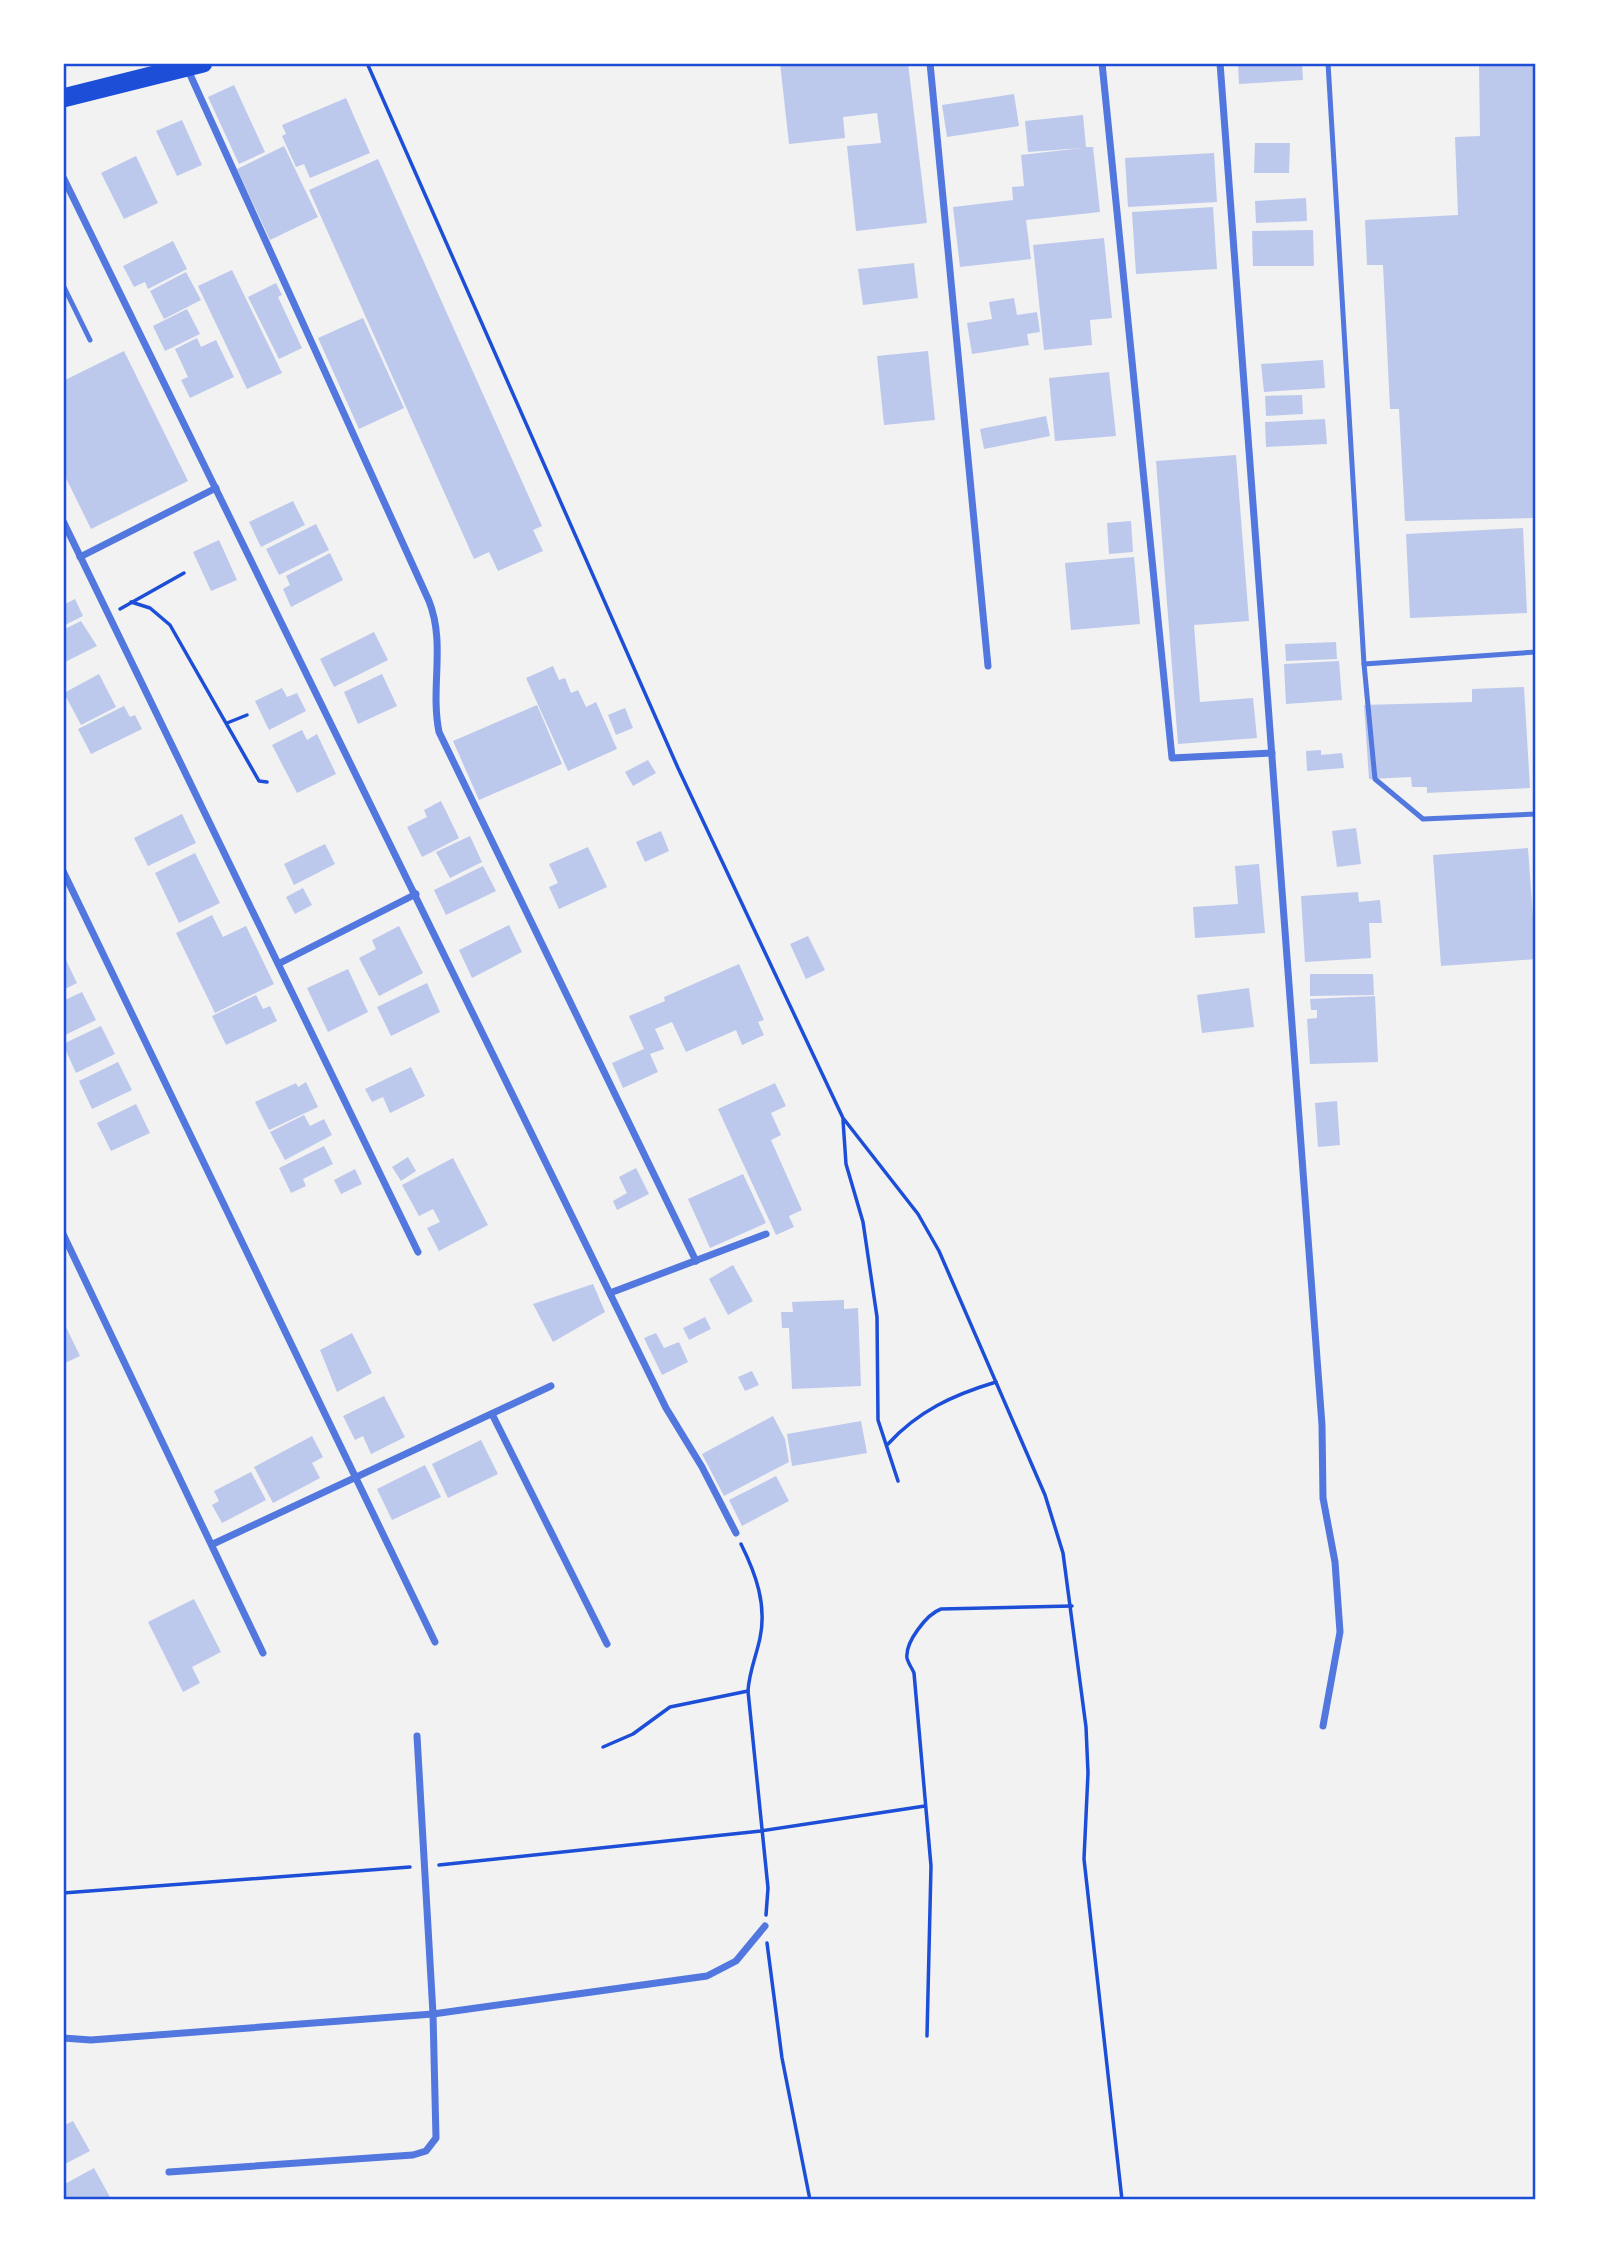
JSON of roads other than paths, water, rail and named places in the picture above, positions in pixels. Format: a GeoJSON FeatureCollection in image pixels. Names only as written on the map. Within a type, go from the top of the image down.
{"type":"FeatureCollection","features":[{"type":"Feature","properties":{"kind":"highway"},"geometry":{"type":"LineString","coordinates":[[63,98],[195,65]]}},
{"type":"Feature","properties":{"kind":"street"},"geometry":{"type":"LineString","coordinates":[[930,63],[988,666]]}},
{"type":"Feature","properties":{"kind":"street"},"geometry":{"type":"LineString","coordinates":[[1102,63],[1172,758],[1272,753]]}},
{"type":"Feature","properties":{"kind":"street"},"geometry":{"type":"LineString","coordinates":[[1220,63],[1322,1425],[1323,1498],[1339,1600],[1337,1662],[1323,1726]]}},
{"type":"Feature","properties":{"kind":"street"},"geometry":{"type":"LineString","coordinates":[[195,65],[434,613],[439,642],[435,710],[439,732],[696,1261]]}},
{"type":"Feature","properties":{"kind":"street"},"geometry":{"type":"LineString","coordinates":[[63,177],[666,1408],[702,1467],[736,1533]]}},
{"type":"Feature","properties":{"kind":"street"},"geometry":{"type":"LineString","coordinates":[[80,557],[216,488]]}},
{"type":"Feature","properties":{"kind":"street"},"geometry":{"type":"LineString","coordinates":[[63,521],[280,963],[418,1252]]}},
{"type":"Feature","properties":{"kind":"street"},"geometry":{"type":"LineString","coordinates":[[63,871],[353,1477],[435,1642]]}},
{"type":"Feature","properties":{"kind":"street"},"geometry":{"type":"LineString","coordinates":[[280,963],[416,894]]}},
{"type":"Feature","properties":{"kind":"street"},"geometry":{"type":"LineString","coordinates":[[63,1234],[263,1653]]}},
{"type":"Feature","properties":{"kind":"street"},"geometry":{"type":"LineString","coordinates":[[610,1293],[766,1234]]}},
{"type":"Feature","properties":{"kind":"street"},"geometry":{"type":"LineString","coordinates":[[213,1544],[551,1386]]}},
{"type":"Feature","properties":{"kind":"street"},"geometry":{"type":"LineString","coordinates":[[492,1414],[607,1644]]}},
{"type":"Feature","properties":{"kind":"street"},"geometry":{"type":"LineString","coordinates":[[169,2172],[413,2155],[426,2151],[438,2130],[417,1736]]}},
{"type":"Feature","properties":{"kind":"street"},"geometry":{"type":"LineString","coordinates":[[63,2038],[90,2040],[433,2014],[707,1976],[736,1961],[765,1926]]}},
{"type":"Feature","properties":{"kind":"lane"},"geometry":{"type":"LineString","coordinates":[[1328,63],[1364,664],[1376,779],[1423,819],[1536,814]]}},
{"type":"Feature","properties":{"kind":"lane"},"geometry":{"type":"LineString","coordinates":[[63,285],[90,340]]}},
{"type":"Feature","properties":{"kind":"lane"},"geometry":{"type":"LineString","coordinates":[[1364,664],[1536,652]]}}]}
